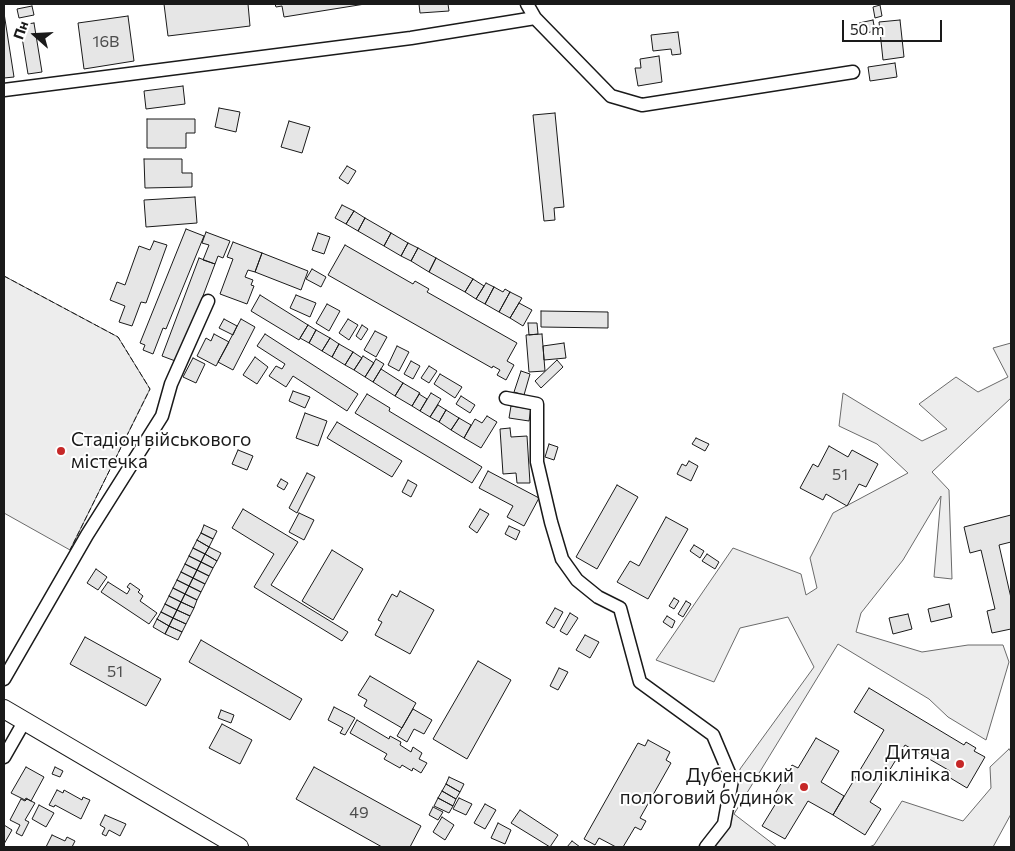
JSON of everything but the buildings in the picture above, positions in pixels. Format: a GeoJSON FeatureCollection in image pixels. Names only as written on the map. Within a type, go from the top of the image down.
{"type":"FeatureCollection","features":[{"type":"Feature","properties":{"kind":"main road"},"geometry":{"type":"LineString","coordinates":[[4,710],[239,847]]}},
{"type":"Feature","properties":{"kind":"street"},"geometry":{"type":"LineString","coordinates":[[527,4],[535,18],[611,96],[642,105],[853,72]]}},
{"type":"Feature","properties":{"kind":"street"},"geometry":{"type":"LineString","coordinates":[[4,90],[411,38],[535,18]]}},
{"type":"Feature","properties":{"kind":"street"},"geometry":{"type":"LineString","coordinates":[[4,679],[87,535],[162,416],[171,384],[208,301]]}},
{"type":"Feature","properties":{"kind":"street"},"geometry":{"type":"LineString","coordinates":[[506,398],[537,404],[537,462],[562,559],[577,580],[598,597],[620,608],[640,682],[713,734],[732,780],[724,824],[706,847]]}},
{"type":"Feature","properties":{"kind":"street"},"geometry":{"type":"LineString","coordinates":[[4,757],[24,722]]}},
{"type":"Feature","properties":{"kind":"shaded area","name":"Стадіон військового містечка"},"geometry":{"type":"Polygon","coordinates":[[[4,276],[118,337],[150,389],[70,550],[4,513],[4,276]]]}},
{"type":"Feature","properties":{"kind":"shaded area"},"geometry":{"type":"Polygon","coordinates":[[[1011,343],[1011,398],[932,472],[949,490],[952,579],[934,577],[941,496],[903,560],[861,613],[856,632],[922,652],[968,645],[1003,645],[1009,662],[986,740],[948,717],[929,699],[838,644],[734,814],[777,847],[713,847],[728,826],[740,769],[814,667],[788,617],[740,628],[714,682],[656,660],[733,548],[801,574],[806,595],[817,588],[810,558],[833,513],[908,473],[877,444],[839,426],[843,393],[922,441],[947,429],[919,404],[956,377],[978,392],[1008,377],[993,348],[1011,343]]]}},
{"type":"Feature","properties":{"kind":"shaded area"},"geometry":{"type":"Polygon","coordinates":[[[1009,749],[1011,752],[1011,814],[993,847],[869,847],[874,845],[902,801],[963,821],[991,788],[990,767],[1009,749]]]}},
{"type":"Feature","properties":{"kind":"fence"},"geometry":{"type":"LineString","coordinates":[[4,276],[118,337],[150,389],[70,550]]}},
{"type":"Feature","properties":{"kind":"place","name":"Стадіон військового містечка"},"geometry":{"type":"Point","coordinates":[61,451]}},
{"type":"Feature","properties":{"kind":"place","name":"Дитяча поліклініка"},"geometry":{"type":"Point","coordinates":[960,764]}},
{"type":"Feature","properties":{"kind":"place","name":"Дубенський пологовий будинок"},"geometry":{"type":"Point","coordinates":[804,787]}}]}
